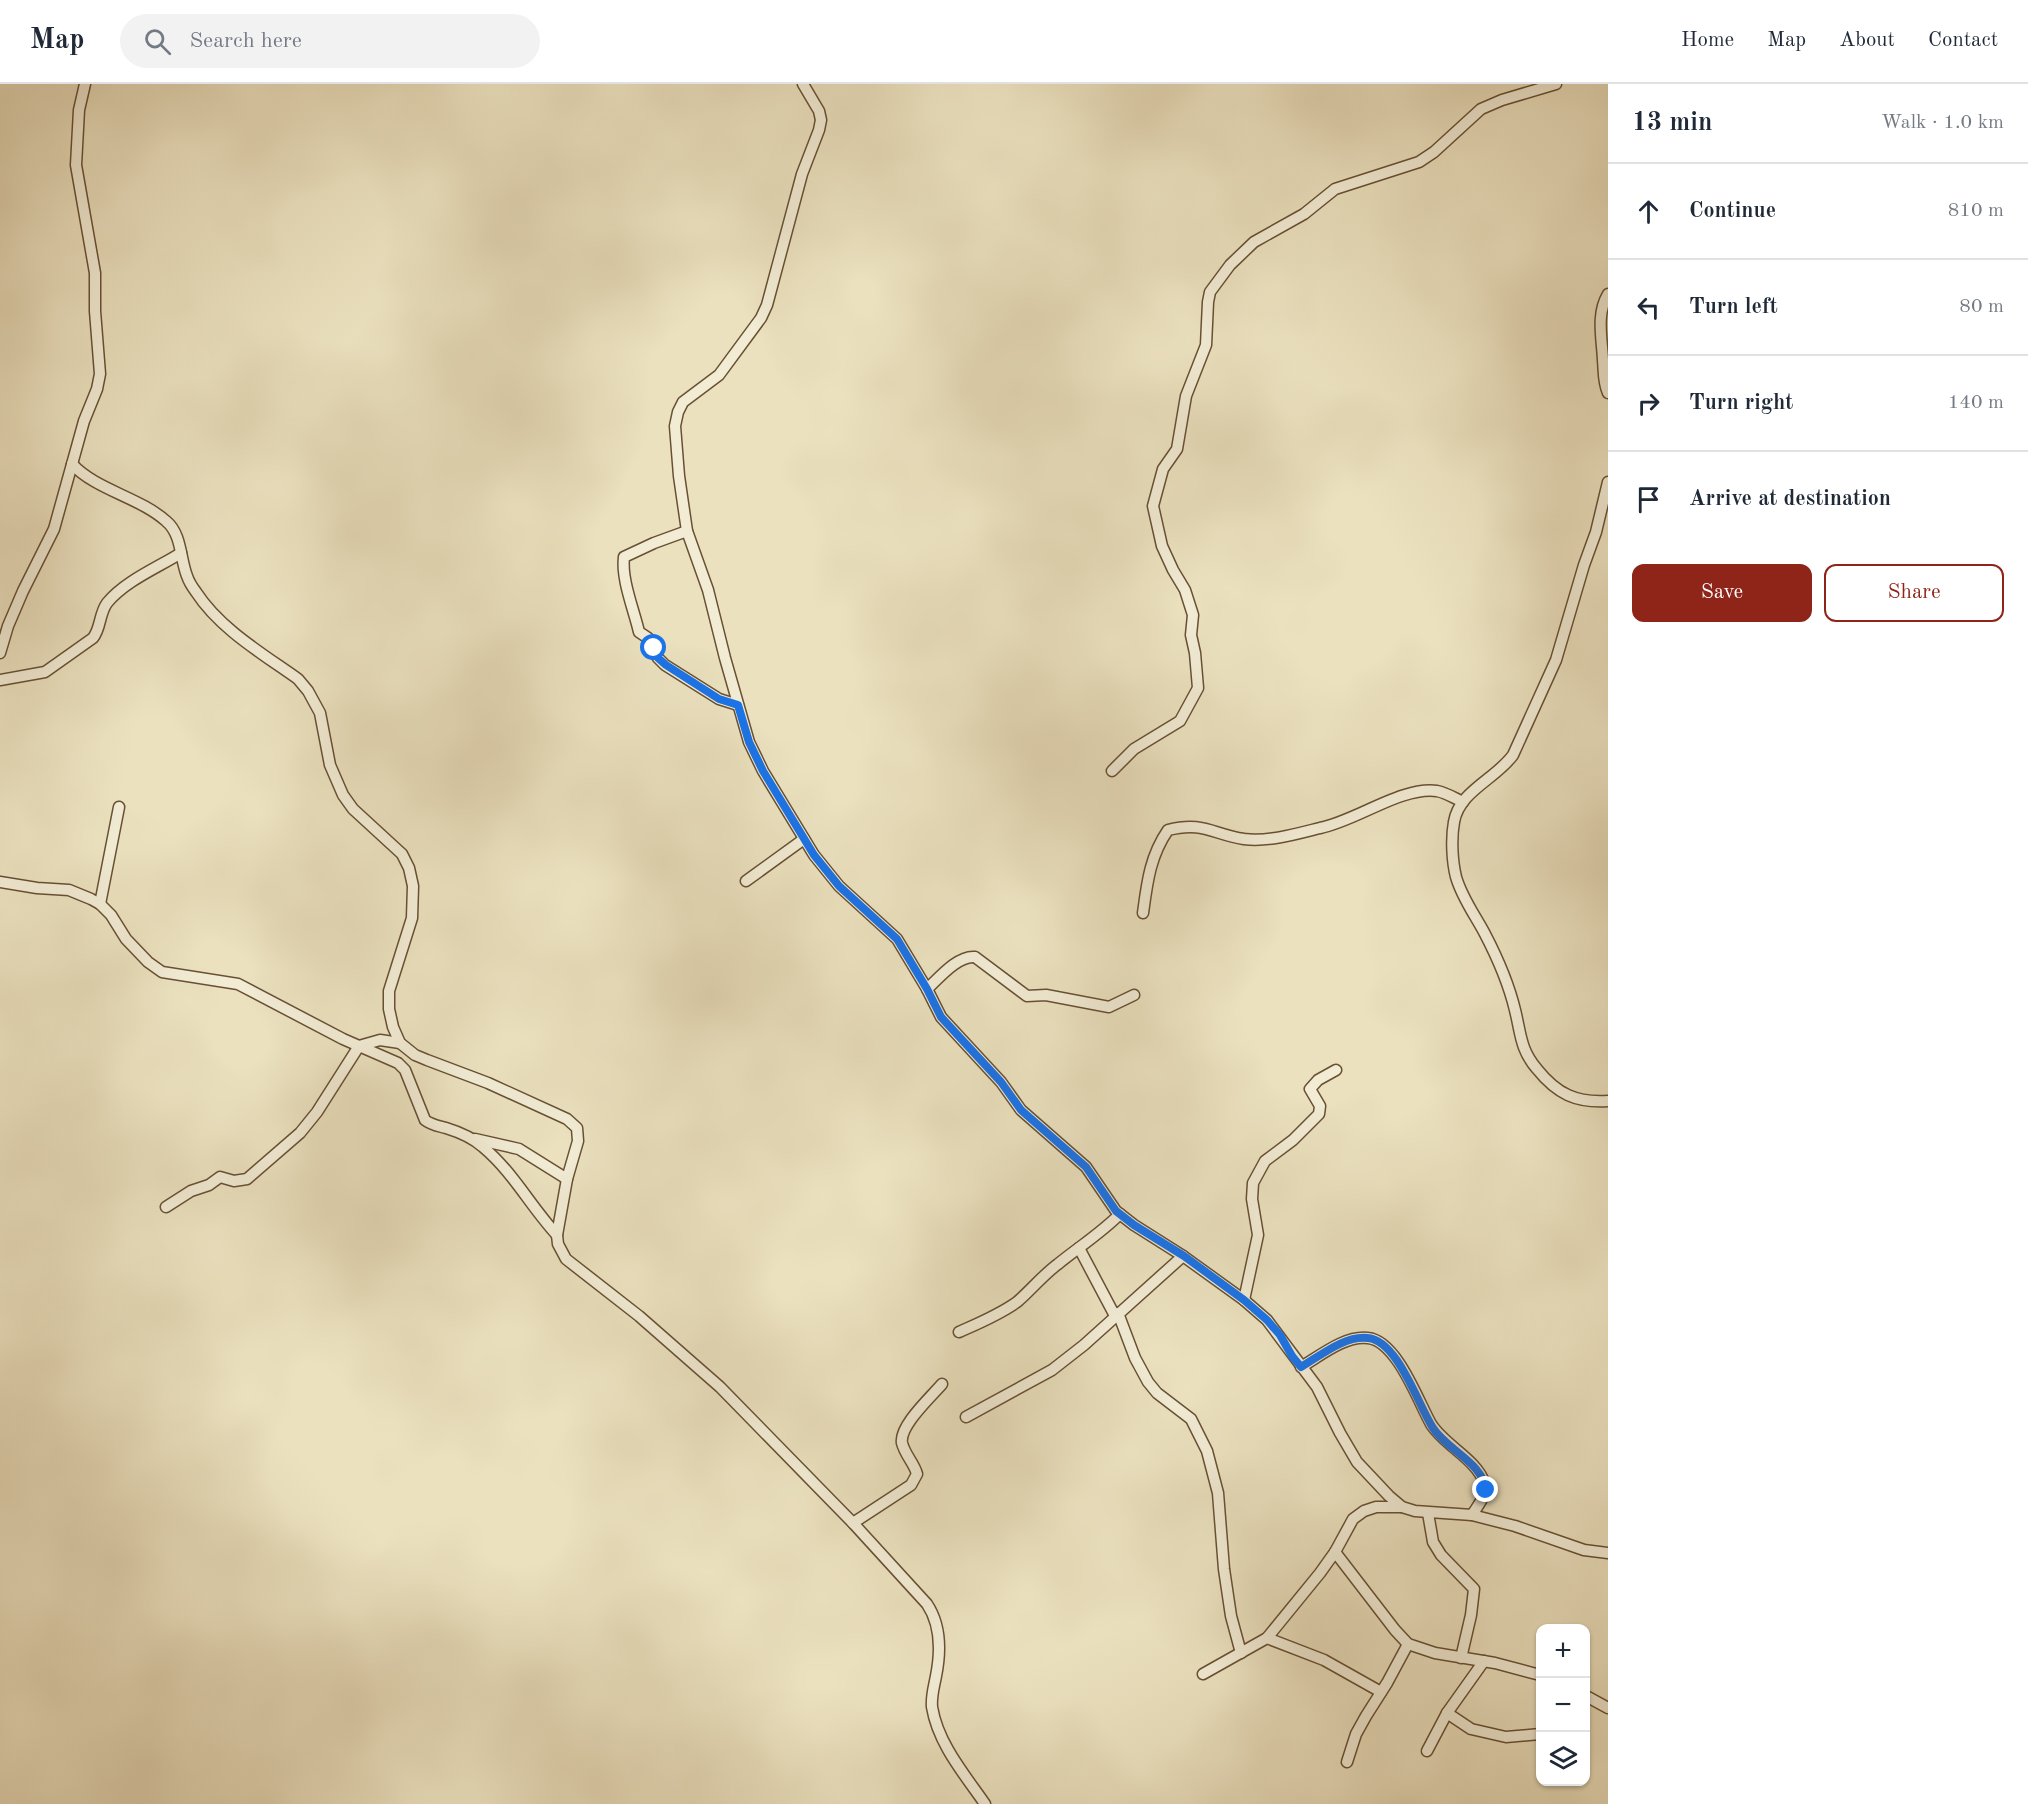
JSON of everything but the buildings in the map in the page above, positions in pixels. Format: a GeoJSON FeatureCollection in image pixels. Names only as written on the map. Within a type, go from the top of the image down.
{"type":"FeatureCollection","features":[{"type":"Feature","properties":{"kind":"street"},"geometry":{"type":"LineString","coordinates":[[0,653],[8,626],[23,591],[54,529],[84,421],[97,389],[100,374],[95,320],[95,273],[76,165],[79,110],[85,84]]}},
{"type":"Feature","properties":{"kind":"street"},"geometry":{"type":"LineString","coordinates":[[803,84],[819,111],[819,130],[802,174],[767,305],[761,318],[719,375],[683,402],[675,426],[681,504],[687,531],[708,590],[749,742],[763,771],[822,867],[839,886],[897,939],[941,1017],[1001,1082],[1021,1110],[1086,1167],[1120,1214],[1184,1256],[1244,1300],[1273,1327],[1317,1387],[1340,1433],[1358,1462],[1402,1507]]}},
{"type":"Feature","properties":{"kind":"street"},"geometry":{"type":"LineString","coordinates":[[1112,771],[1134,749],[1180,720],[1198,688],[1191,635],[1193,615],[1185,590],[1162,546],[1153,506],[1163,469],[1176,454],[1186,396],[1206,345],[1210,292],[1230,265],[1254,242],[1304,214],[1335,189],[1419,162],[1434,152],[1480,109],[1556,84]]}},
{"type":"Feature","properties":{"kind":"street"},"geometry":{"type":"LineString","coordinates":[[1608,294],[1602,308],[1600,330],[1604,382],[1608,393]]}},
{"type":"Feature","properties":{"kind":"street"},"geometry":{"type":"LineString","coordinates":[[72,464],[80,473],[143,504],[167,522],[175,533],[187,576],[197,594],[217,617],[298,679],[308,691],[320,713],[330,765],[344,795],[353,809],[402,854],[409,868],[413,886],[412,918],[390,991],[389,1009],[400,1042]]}},
{"type":"Feature","properties":{"kind":"street"},"geometry":{"type":"LineString","coordinates":[[68,480],[80,473]]}},
{"type":"Feature","properties":{"kind":"street"},"geometry":{"type":"LineString","coordinates":[[1608,482],[1596,532],[1556,660],[1507,764],[1485,780],[1463,802],[1454,820],[1453,829],[1456,875],[1467,903],[1486,934],[1498,964],[1515,1010],[1518,1033],[1524,1051],[1537,1069],[1558,1090],[1576,1099],[1592,1102],[1608,1101]]}},
{"type":"Feature","properties":{"kind":"street"},"geometry":{"type":"LineString","coordinates":[[687,531],[624,557],[630,599],[639,632],[648,638],[658,658],[666,665],[719,699],[738,705]]}},
{"type":"Feature","properties":{"kind":"street"},"geometry":{"type":"LineString","coordinates":[[0,680],[38,675],[65,658],[93,638],[102,611],[121,589],[181,553]]}},
{"type":"Feature","properties":{"kind":"street"},"geometry":{"type":"LineString","coordinates":[[1143,913],[1151,861],[1168,830],[1193,826],[1242,838],[1268,839],[1324,828],[1386,803],[1428,790],[1446,794],[1463,802]]}},
{"type":"Feature","properties":{"kind":"street"},"geometry":{"type":"LineString","coordinates":[[100,904],[119,807]]}},
{"type":"Feature","properties":{"kind":"street"},"geometry":{"type":"LineString","coordinates":[[746,881],[804,839]]}},
{"type":"Feature","properties":{"kind":"street"},"geometry":{"type":"LineString","coordinates":[[0,882],[69,890],[100,904],[111,915],[134,947],[148,962],[162,972],[181,977],[238,984],[402,1066],[422,1115],[429,1123],[451,1130],[482,1145],[521,1188],[541,1218],[557,1235]]}},
{"type":"Feature","properties":{"kind":"street"},"geometry":{"type":"LineString","coordinates":[[927,989],[958,962],[969,956],[975,957],[1027,996],[1046,995],[1109,1007],[1134,995]]}},
{"type":"Feature","properties":{"kind":"street"},"geometry":{"type":"LineString","coordinates":[[166,1207],[191,1191],[209,1185],[220,1177],[241,1181],[257,1172],[300,1133],[317,1112],[358,1046],[380,1040],[400,1042],[421,1058],[488,1083],[573,1123],[577,1128],[578,1141],[567,1179],[557,1235],[558,1244],[566,1259],[699,1367],[853,1523],[927,1604],[934,1614],[938,1628],[939,1656],[932,1694],[934,1718],[951,1755],[986,1804]]}},
{"type":"Feature","properties":{"kind":"street"},"geometry":{"type":"LineString","coordinates":[[1244,1300],[1258,1235],[1252,1199],[1253,1184],[1265,1161],[1293,1140],[1319,1114],[1320,1106],[1310,1089],[1318,1080],[1336,1070]]}},
{"type":"Feature","properties":{"kind":"street"},"geometry":{"type":"LineString","coordinates":[[471,1139],[519,1149],[567,1179]]}},
{"type":"Feature","properties":{"kind":"street"},"geometry":{"type":"LineString","coordinates":[[959,1332],[989,1319],[1020,1300],[1042,1276],[1106,1228],[1120,1214]]}},
{"type":"Feature","properties":{"kind":"street"},"geometry":{"type":"LineString","coordinates":[[1079,1248],[1116,1315],[1148,1382],[1157,1393],[1191,1419],[1207,1451],[1218,1493],[1224,1569],[1231,1616],[1241,1653]]}},
{"type":"Feature","properties":{"kind":"street"},"geometry":{"type":"LineString","coordinates":[[966,1417],[1052,1370],[1084,1345],[1184,1256]]}},
{"type":"Feature","properties":{"kind":"street"},"geometry":{"type":"LineString","coordinates":[[1301,1367],[1347,1341],[1367,1337],[1387,1347],[1403,1371],[1435,1431],[1470,1463],[1485,1483],[1486,1490],[1472,1515]]}},
{"type":"Feature","properties":{"kind":"street"},"geometry":{"type":"LineString","coordinates":[[853,1523],[911,1485],[917,1474],[915,1465],[902,1443],[903,1434],[911,1420],[942,1384]]}},
{"type":"Feature","properties":{"kind":"street"},"geometry":{"type":"LineString","coordinates":[[1203,1674],[1267,1638],[1335,1552],[1353,1520],[1364,1511],[1376,1507],[1402,1507],[1428,1513],[1472,1515],[1584,1550],[1608,1553]]}},
{"type":"Feature","properties":{"kind":"street"},"geometry":{"type":"LineString","coordinates":[[1428,1513],[1433,1542],[1441,1555],[1474,1589],[1471,1615],[1461,1658]]}},
{"type":"Feature","properties":{"kind":"street"},"geometry":{"type":"LineString","coordinates":[[1335,1552],[1408,1644],[1421,1650],[1484,1661],[1536,1674]]}},
{"type":"Feature","properties":{"kind":"street"},"geometry":{"type":"LineString","coordinates":[[1267,1638],[1324,1660],[1381,1692]]}},
{"type":"Feature","properties":{"kind":"street"},"geometry":{"type":"LineString","coordinates":[[1347,1762],[1356,1734],[1408,1644]]}},
{"type":"Feature","properties":{"kind":"street"},"geometry":{"type":"LineString","coordinates":[[1427,1751],[1447,1713],[1484,1661]]}},
{"type":"Feature","properties":{"kind":"street"},"geometry":{"type":"LineString","coordinates":[[1590,1698],[1608,1708]]}},
{"type":"Feature","properties":{"kind":"street"},"geometry":{"type":"LineString","coordinates":[[1447,1713],[1471,1729],[1506,1737],[1536,1734]]}},
{"type":"Feature","properties":{"kind":"route"},"geometry":{"type":"LineString","coordinates":[[654,648],[658,658],[666,665],[713,696],[738,705],[749,742],[763,771],[822,867],[839,886],[897,939],[941,1017],[1001,1082],[1021,1110],[1086,1167],[1116,1211],[1184,1256],[1244,1300],[1280,1335],[1301,1367],[1347,1341],[1367,1337],[1387,1347],[1403,1371],[1435,1431],[1470,1463],[1485,1483],[1486,1490]]}}]}
